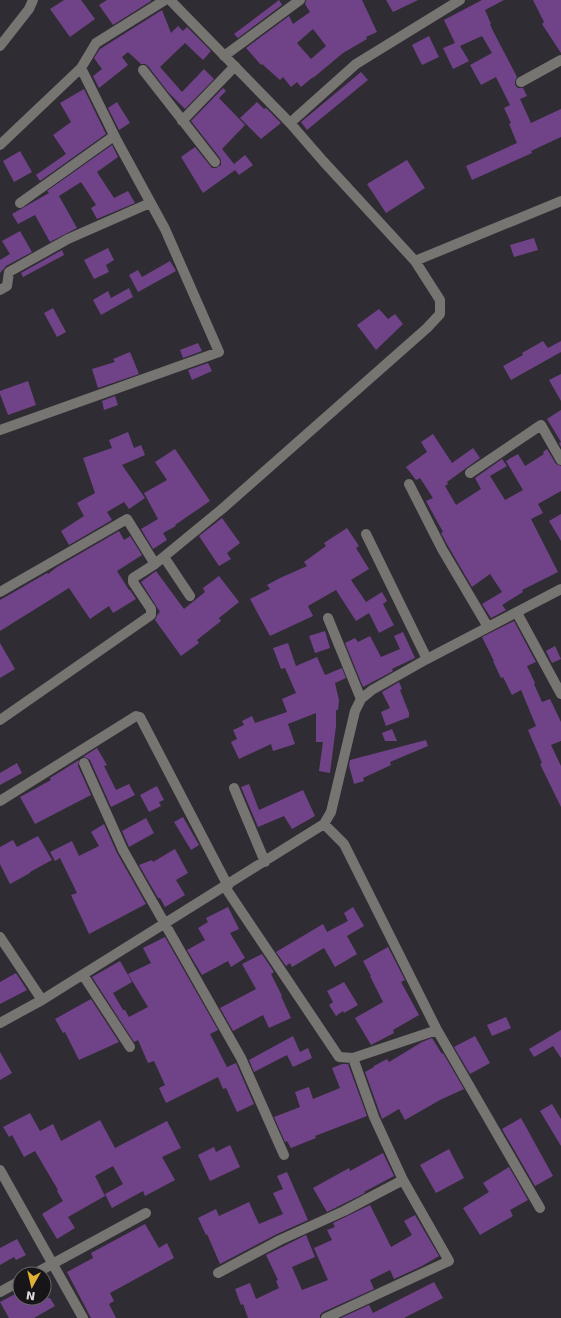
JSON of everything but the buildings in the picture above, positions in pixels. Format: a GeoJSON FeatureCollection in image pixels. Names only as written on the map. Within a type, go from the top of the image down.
{"type":"FeatureCollection","features":[{"type":"Feature","properties":{"kind":"street"},"geometry":{"type":"LineString","coordinates":[[0,46],[30,9],[33,0]]}},
{"type":"Feature","properties":{"kind":"street"},"geometry":{"type":"LineString","coordinates":[[0,145],[80,68],[96,43],[165,0]]}},
{"type":"Feature","properties":{"kind":"street"},"geometry":{"type":"LineString","coordinates":[[0,720],[151,615],[151,609],[132,580],[133,578],[155,564],[222,509],[427,328],[440,314],[440,300],[415,261],[290,123],[170,0]]}},
{"type":"Feature","properties":{"kind":"street"},"geometry":{"type":"LineString","coordinates":[[224,56],[300,0]]}},
{"type":"Feature","properties":{"kind":"street"},"geometry":{"type":"LineString","coordinates":[[290,123],[356,64],[460,0]]}},
{"type":"Feature","properties":{"kind":"street"},"geometry":{"type":"LineString","coordinates":[[521,82],[561,60]]}},
{"type":"Feature","properties":{"kind":"street"},"geometry":{"type":"LineString","coordinates":[[182,121],[234,66]]}},
{"type":"Feature","properties":{"kind":"street"},"geometry":{"type":"LineString","coordinates":[[0,430],[219,352],[165,229],[114,136],[80,68]]}},
{"type":"Feature","properties":{"kind":"street"},"geometry":{"type":"LineString","coordinates":[[143,70],[215,162]]}},
{"type":"Feature","properties":{"kind":"street"},"geometry":{"type":"LineString","coordinates":[[20,203],[114,136]]}},
{"type":"Feature","properties":{"kind":"street"},"geometry":{"type":"LineString","coordinates":[[415,261],[561,201]]}},
{"type":"Feature","properties":{"kind":"street"},"geometry":{"type":"LineString","coordinates":[[0,290],[7,286],[8,272],[68,239],[150,203]]}},
{"type":"Feature","properties":{"kind":"street"},"geometry":{"type":"LineString","coordinates":[[470,473],[541,425],[561,460]]}},
{"type":"Feature","properties":{"kind":"street"},"geometry":{"type":"LineString","coordinates":[[408,484],[442,550],[488,627]]}},
{"type":"Feature","properties":{"kind":"street"},"geometry":{"type":"LineString","coordinates":[[0,592],[127,519],[155,564]]}},
{"type":"Feature","properties":{"kind":"street"},"geometry":{"type":"LineString","coordinates":[[366,534],[427,659]]}},
{"type":"Feature","properties":{"kind":"street"},"geometry":{"type":"LineString","coordinates":[[164,556],[190,596]]}},
{"type":"Feature","properties":{"kind":"street"},"geometry":{"type":"LineString","coordinates":[[0,1023],[83,975],[324,824],[331,812],[355,711],[362,699],[372,690],[427,659],[561,589]]}},
{"type":"Feature","properties":{"kind":"street"},"geometry":{"type":"LineString","coordinates":[[517,613],[561,694]]}},
{"type":"Feature","properties":{"kind":"street"},"geometry":{"type":"LineString","coordinates":[[328,618],[362,699]]}},
{"type":"Feature","properties":{"kind":"street"},"geometry":{"type":"LineString","coordinates":[[0,801],[136,716],[140,717],[226,886],[339,1057],[353,1058],[437,1030]]}},
{"type":"Feature","properties":{"kind":"street"},"geometry":{"type":"LineString","coordinates":[[84,763],[123,850],[242,1058],[284,1155]]}},
{"type":"Feature","properties":{"kind":"street"},"geometry":{"type":"LineString","coordinates":[[234,788],[265,862]]}},
{"type":"Feature","properties":{"kind":"street"},"geometry":{"type":"LineString","coordinates":[[324,824],[344,844],[437,1030],[540,1208]]}},
{"type":"Feature","properties":{"kind":"street"},"geometry":{"type":"LineString","coordinates":[[0,937],[42,1000]]}},
{"type":"Feature","properties":{"kind":"street"},"geometry":{"type":"LineString","coordinates":[[83,975],[130,1047]]}},
{"type":"Feature","properties":{"kind":"street"},"geometry":{"type":"LineString","coordinates":[[326,1318],[449,1261],[403,1180],[374,1117],[353,1058]]}},
{"type":"Feature","properties":{"kind":"street"},"geometry":{"type":"LineString","coordinates":[[0,1170],[83,1318]]}},
{"type":"Feature","properties":{"kind":"street"},"geometry":{"type":"LineString","coordinates":[[218,1272],[280,1240],[344,1211],[403,1180]]}},
{"type":"Feature","properties":{"kind":"street"},"geometry":{"type":"LineString","coordinates":[[48,1266],[146,1213]]}},
{"type":"Feature","properties":{"kind":"street"},"geometry":{"type":"LineString","coordinates":[[0,1292],[12,1285]]}}]}
